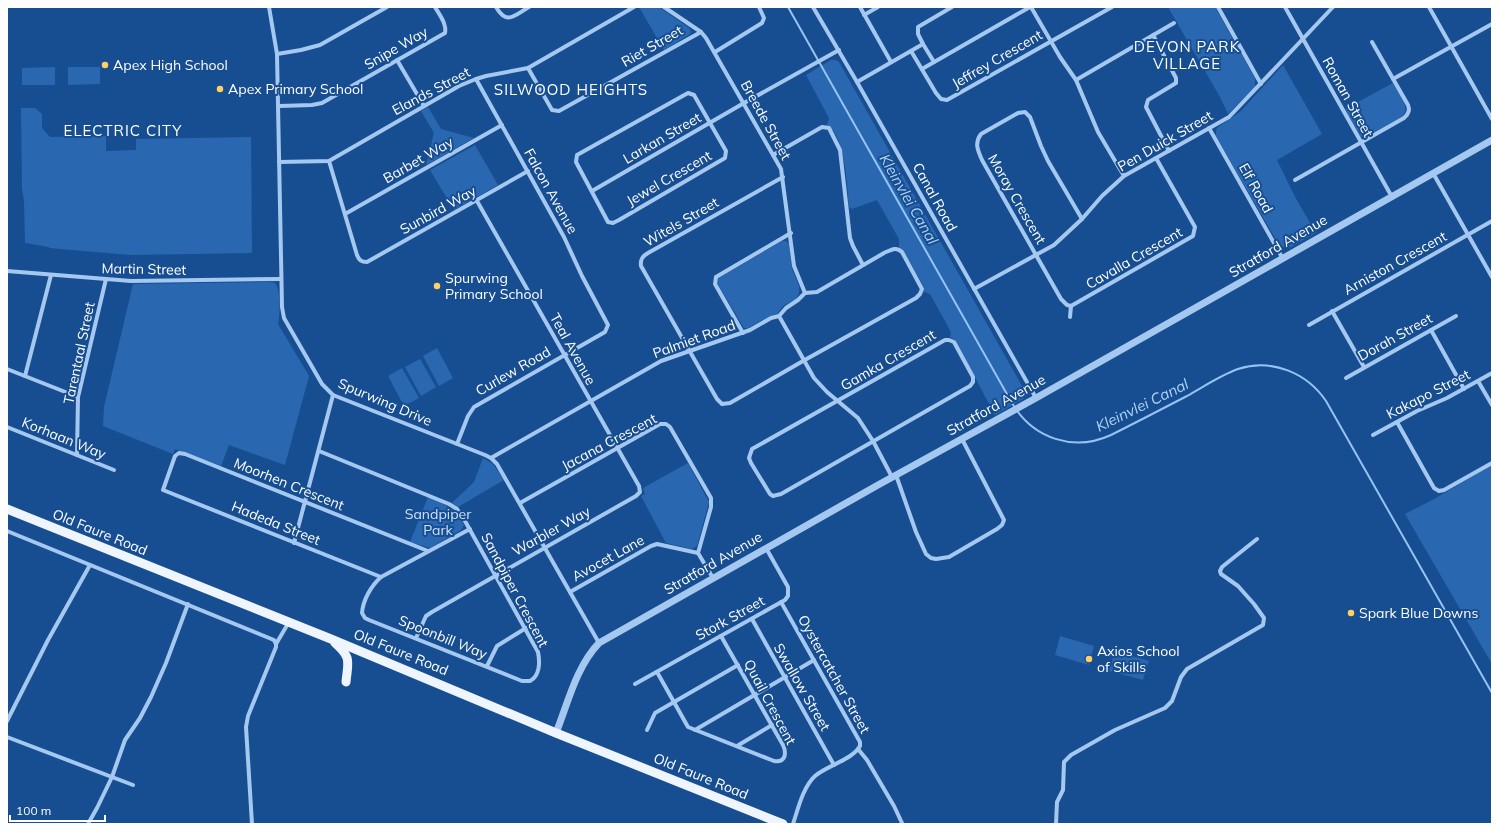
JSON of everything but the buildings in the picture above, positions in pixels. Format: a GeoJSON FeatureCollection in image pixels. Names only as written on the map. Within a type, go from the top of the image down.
{"type":"FeatureCollection","features":[{"type":"Feature","properties":{"kind":"main road","name":"Old Faure Road"},"geometry":{"type":"LineString","coordinates":[[7,510],[289,622],[556,733],[783,824]]}},
{"type":"Feature","properties":{"kind":"main road"},"geometry":{"type":"LineString","coordinates":[[331,639],[344,651],[347,656],[346,682]]}},
{"type":"Feature","properties":{"kind":"street","name":"Spurwing Drive"},"geometry":{"type":"LineString","coordinates":[[269,7],[277,54],[281,279],[284,318],[322,384],[333,395],[491,458]]}},
{"type":"Feature","properties":{"kind":"street"},"geometry":{"type":"LineString","coordinates":[[277,54],[320,45],[387,7]]}},
{"type":"Feature","properties":{"kind":"street","name":"Snipe Way"},"geometry":{"type":"LineString","coordinates":[[279,106],[312,105],[322,103],[445,33],[446,29],[443,21],[435,7]]}},
{"type":"Feature","properties":{"kind":"street"},"geometry":{"type":"LineString","coordinates":[[496,7],[502,16],[506,18],[514,16],[529,7]]}},
{"type":"Feature","properties":{"kind":"street","name":"Elands Street"},"geometry":{"type":"LineString","coordinates":[[279,162],[329,161],[459,86],[476,79],[528,68],[634,7]]}},
{"type":"Feature","properties":{"kind":"street","name":"Breede Street"},"geometry":{"type":"LineString","coordinates":[[664,7],[701,32],[715,52],[781,169],[791,233],[794,266],[805,293]]}},
{"type":"Feature","properties":{"kind":"street"},"geometry":{"type":"LineString","coordinates":[[715,52],[762,23],[764,18],[759,7]]}},
{"type":"Feature","properties":{"kind":"street","name":"Canal Road"},"geometry":{"type":"LineString","coordinates":[[813,7],[1036,398]]}},
{"type":"Feature","properties":{"kind":"street"},"geometry":{"type":"LineString","coordinates":[[860,7],[891,62]]}},
{"type":"Feature","properties":{"kind":"street"},"geometry":{"type":"LineString","coordinates":[[864,15],[878,7]]}},
{"type":"Feature","properties":{"kind":"street"},"geometry":{"type":"LineString","coordinates":[[934,62],[918,34],[918,27],[952,7]]}},
{"type":"Feature","properties":{"kind":"street"},"geometry":{"type":"LineString","coordinates":[[922,69],[1030,7],[1060,57],[1076,80],[1098,132],[1124,176]]}},
{"type":"Feature","properties":{"kind":"street","name":"Jeffrey Crescent"},"geometry":{"type":"LineString","coordinates":[[911,51],[938,96],[947,100],[1112,7]]}},
{"type":"Feature","properties":{"kind":"street"},"geometry":{"type":"LineString","coordinates":[[1218,7],[1261,84]]}},
{"type":"Feature","properties":{"kind":"street","name":"Roman Street"},"geometry":{"type":"LineString","coordinates":[[1285,7],[1392,197]]}},
{"type":"Feature","properties":{"kind":"street","name":"Pen Duick Street"},"geometry":{"type":"LineString","coordinates":[[974,289],[1037,256],[1054,245],[1082,219],[1102,196],[1124,176],[1235,112],[1334,7]]}},
{"type":"Feature","properties":{"kind":"street"},"geometry":{"type":"LineString","coordinates":[[1429,7],[1492,119]]}},
{"type":"Feature","properties":{"kind":"street"},"geometry":{"type":"LineString","coordinates":[[1076,80],[1174,23]]}},
{"type":"Feature","properties":{"kind":"street"},"geometry":{"type":"LineString","coordinates":[[1393,79],[1492,24]]}},
{"type":"Feature","properties":{"kind":"street","name":"Riet Street"},"geometry":{"type":"LineString","coordinates":[[528,68],[552,110],[559,111],[701,32]]}},
{"type":"Feature","properties":{"kind":"street"},"geometry":{"type":"LineString","coordinates":[[1153,35],[1176,78],[1176,83],[1151,98],[1147,103],[1148,113],[1169,151]]}},
{"type":"Feature","properties":{"kind":"street"},"geometry":{"type":"LineString","coordinates":[[1295,180],[1408,115],[1408,105],[1372,42]]}},
{"type":"Feature","properties":{"kind":"street"},"geometry":{"type":"LineString","coordinates":[[857,82],[923,44]]}},
{"type":"Feature","properties":{"kind":"street","name":"Larkan Street"},"geometry":{"type":"LineString","coordinates":[[592,191],[710,122],[837,51]]}},
{"type":"Feature","properties":{"kind":"street"},"geometry":{"type":"LineString","coordinates":[[397,60],[424,106]]}},
{"type":"Feature","properties":{"kind":"street","name":"Falcon Avenue"},"geometry":{"type":"LineString","coordinates":[[476,79],[564,237],[582,276],[604,316]]}},
{"type":"Feature","properties":{"kind":"street","name":"Jewel Crescent"},"geometry":{"type":"LineString","coordinates":[[688,94],[694,94],[710,122],[726,152],[725,158],[613,223],[607,220],[576,162],[577,155],[688,94]]}},
{"type":"Feature","properties":{"kind":"street","name":"Moray Crescent"},"geometry":{"type":"LineString","coordinates":[[1037,256],[977,149],[977,140],[981,134],[1018,114],[1025,112],[1028,114],[1048,161],[1082,219]]}},
{"type":"Feature","properties":{"kind":"street","name":"Barbet Way"},"geometry":{"type":"LineString","coordinates":[[345,214],[502,125]]}},
{"type":"Feature","properties":{"kind":"street"},"geometry":{"type":"LineString","coordinates":[[773,155],[822,127],[829,128],[840,150],[850,238],[863,265]]}},
{"type":"Feature","properties":{"kind":"street","name":"Elf Road"},"geometry":{"type":"LineString","coordinates":[[1209,128],[1282,259]]}},
{"type":"Feature","properties":{"kind":"street","name":"Stratford Avenue"},"geometry":{"type":"LineString","coordinates":[[556,733],[580,671],[586,660],[599,643],[894,476],[1002,418],[1492,140]]}},
{"type":"Feature","properties":{"kind":"street","name":"Cavalla Crescent"},"geometry":{"type":"LineString","coordinates":[[1071,306],[1193,236],[1194,227],[1156,158]]}},
{"type":"Feature","properties":{"kind":"street"},"geometry":{"type":"LineString","coordinates":[[329,161],[345,214]]}},
{"type":"Feature","properties":{"kind":"street","name":"Sunbird Way"},"geometry":{"type":"LineString","coordinates":[[345,214],[358,258],[362,262],[367,262],[528,171]]}},
{"type":"Feature","properties":{"kind":"street"},"geometry":{"type":"LineString","coordinates":[[1433,173],[1492,277]]}},
{"type":"Feature","properties":{"kind":"street","name":"Witels Street"},"geometry":{"type":"LineString","coordinates":[[689,351],[641,266],[641,259],[648,253],[783,177]]}},
{"type":"Feature","properties":{"kind":"street","name":"Teal Avenue"},"geometry":{"type":"LineString","coordinates":[[477,201],[639,486]]}},
{"type":"Feature","properties":{"kind":"street","name":"Arniston Crescent"},"geometry":{"type":"LineString","coordinates":[[1309,324],[1492,221]]}},
{"type":"Feature","properties":{"kind":"street"},"geometry":{"type":"LineString","coordinates":[[743,333],[715,284],[716,276],[791,233]]}},
{"type":"Feature","properties":{"kind":"street","name":"Palmiet Road"},"geometry":{"type":"LineString","coordinates":[[491,458],[661,361],[743,333],[771,318],[779,316],[786,308],[805,293],[817,292],[892,249],[899,249],[921,286],[920,294],[803,361]]}},
{"type":"Feature","properties":{"kind":"street"},"geometry":{"type":"LineString","coordinates":[[1037,256],[1061,299],[1067,305],[1071,306],[1070,317]]}},
{"type":"Feature","properties":{"kind":"street","name":"Martin Street"},"geometry":{"type":"LineString","coordinates":[[7,271],[106,280],[176,281],[281,279]]}},
{"type":"Feature","properties":{"kind":"street"},"geometry":{"type":"LineString","coordinates":[[25,376],[51,275]]}},
{"type":"Feature","properties":{"kind":"street","name":"Tarentaal Street"},"geometry":{"type":"LineString","coordinates":[[77,455],[78,397],[106,280]]}},
{"type":"Feature","properties":{"kind":"street","name":"Arniston Crescent"},"geometry":{"type":"LineString","coordinates":[[1332,311],[1364,367]]}},
{"type":"Feature","properties":{"kind":"street","name":"Curlew Road"},"geometry":{"type":"LineString","coordinates":[[457,444],[468,416],[474,407],[605,332],[608,324],[604,316]]}},
{"type":"Feature","properties":{"kind":"street"},"geometry":{"type":"LineString","coordinates":[[779,316],[803,361],[820,385],[858,418],[874,441],[894,476],[916,532],[928,557],[933,559],[941,559],[956,553],[1002,525],[1004,520],[962,439]]}},
{"type":"Feature","properties":{"kind":"street","name":"Dorah Street"},"geometry":{"type":"LineString","coordinates":[[1346,378],[1456,316]]}},
{"type":"Feature","properties":{"kind":"street"},"geometry":{"type":"LineString","coordinates":[[1431,330],[1464,389]]}},
{"type":"Feature","properties":{"kind":"street","name":"Gamka Crescent"},"geometry":{"type":"LineString","coordinates":[[839,401],[945,340],[954,342],[973,376],[972,384],[874,441]]}},
{"type":"Feature","properties":{"kind":"street"},"geometry":{"type":"LineString","coordinates":[[689,351],[717,399],[726,405],[803,361]]}},
{"type":"Feature","properties":{"kind":"street"},"geometry":{"type":"LineString","coordinates":[[7,369],[78,397]]}},
{"type":"Feature","properties":{"kind":"street","name":"Kakapo Street"},"geometry":{"type":"LineString","coordinates":[[1374,435],[1417,411],[1447,398],[1492,373]]}},
{"type":"Feature","properties":{"kind":"street"},"geometry":{"type":"LineString","coordinates":[[1478,381],[1492,405]]}},
{"type":"Feature","properties":{"kind":"street"},"geometry":{"type":"LineString","coordinates":[[294,543],[333,395]]}},
{"type":"Feature","properties":{"kind":"street"},"geometry":{"type":"LineString","coordinates":[[839,401],[752,449],[750,458],[751,463],[770,494],[773,496],[781,494],[874,441]]}},
{"type":"Feature","properties":{"kind":"street"},"geometry":{"type":"LineString","coordinates":[[1397,422],[1434,488],[1440,491],[1492,463]]}},
{"type":"Feature","properties":{"kind":"street","name":"Jacana Crescent"},"geometry":{"type":"LineString","coordinates":[[520,503],[660,424],[666,424],[670,427],[711,501],[698,553]]}},
{"type":"Feature","properties":{"kind":"street","name":"Korhaan Way"},"geometry":{"type":"LineString","coordinates":[[7,427],[114,470]]}},
{"type":"Feature","properties":{"kind":"street","name":"Sandpiper Crescent"},"geometry":{"type":"LineString","coordinates":[[319,451],[454,506],[470,529],[538,652],[539,665],[533,680],[526,682],[522,681]]}},
{"type":"Feature","properties":{"kind":"street","name":"Moorhen Crescent"},"geometry":{"type":"LineString","coordinates":[[162,490],[175,456],[182,453],[428,551]]}},
{"type":"Feature","properties":{"kind":"street"},"geometry":{"type":"LineString","coordinates":[[491,458],[500,469],[520,503],[599,643]]}},
{"type":"Feature","properties":{"kind":"street","name":"Warbler Way"},"geometry":{"type":"LineString","coordinates":[[416,638],[428,614],[638,495],[640,492],[639,486]]}},
{"type":"Feature","properties":{"kind":"street","name":"Hadeda Street"},"geometry":{"type":"LineString","coordinates":[[162,490],[381,577]]}},
{"type":"Feature","properties":{"kind":"street"},"geometry":{"type":"LineString","coordinates":[[381,577],[470,529]]}},
{"type":"Feature","properties":{"kind":"street"},"geometry":{"type":"LineString","coordinates":[[7,531],[270,638],[276,644]]}},
{"type":"Feature","properties":{"kind":"street"},"geometry":{"type":"LineString","coordinates":[[1056,824],[1057,802],[1062,790],[1063,769],[1067,758],[1115,730],[1165,708],[1172,701],[1181,677],[1187,669],[1262,625],[1264,618],[1260,612],[1238,586],[1221,574],[1220,571],[1222,567],[1257,539]]}},
{"type":"Feature","properties":{"kind":"street","name":"Avocet Lane"},"geometry":{"type":"LineString","coordinates":[[570,592],[654,545],[660,544],[698,553]]}},
{"type":"Feature","properties":{"kind":"street","name":"Stork Street"},"geometry":{"type":"LineString","coordinates":[[635,684],[752,619],[781,602],[788,596],[788,588],[766,548]]}},
{"type":"Feature","properties":{"kind":"street"},"geometry":{"type":"LineString","coordinates":[[698,553],[713,578]]}},
{"type":"Feature","properties":{"kind":"street"},"geometry":{"type":"LineString","coordinates":[[7,721],[48,640],[90,566]]}},
{"type":"Feature","properties":{"kind":"street","name":"Spoonbill Way"},"geometry":{"type":"LineString","coordinates":[[381,577],[372,586],[363,609],[362,613],[365,618],[522,681]]}},
{"type":"Feature","properties":{"kind":"street","name":"Oystercatcher Street"},"geometry":{"type":"LineString","coordinates":[[781,602],[858,738],[860,746],[858,749],[816,775],[811,780],[793,824]]}},
{"type":"Feature","properties":{"kind":"street"},"geometry":{"type":"LineString","coordinates":[[88,824],[112,777],[125,740],[140,718],[160,677],[188,604]]}},
{"type":"Feature","properties":{"kind":"street","name":"Swallow Street"},"geometry":{"type":"LineString","coordinates":[[752,619],[783,678],[834,765]]}},
{"type":"Feature","properties":{"kind":"street"},"geometry":{"type":"LineString","coordinates":[[252,824],[246,727],[248,716],[276,644],[289,622]]}},
{"type":"Feature","properties":{"kind":"street"},"geometry":{"type":"LineString","coordinates":[[487,666],[497,646],[526,628]]}},
{"type":"Feature","properties":{"kind":"street","name":"Quail Crescent"},"geometry":{"type":"LineString","coordinates":[[657,672],[686,724],[695,730],[774,761],[779,762],[783,760],[786,751],[721,636]]}},
{"type":"Feature","properties":{"kind":"street"},"geometry":{"type":"LineString","coordinates":[[695,730],[814,660]]}},
{"type":"Feature","properties":{"kind":"street"},"geometry":{"type":"LineString","coordinates":[[647,730],[655,713],[673,701],[738,665]]}},
{"type":"Feature","properties":{"kind":"street"},"geometry":{"type":"LineString","coordinates":[[737,746],[772,725]]}},
{"type":"Feature","properties":{"kind":"street"},"geometry":{"type":"LineString","coordinates":[[7,737],[133,785]]}},
{"type":"Feature","properties":{"kind":"street"},"geometry":{"type":"LineString","coordinates":[[858,749],[867,760],[894,806],[902,823]]}},
{"type":"Feature","properties":{"kind":"green space"},"geometry":{"type":"Polygon","coordinates":[[[639,7],[659,7],[689,28],[691,31],[690,34],[664,50],[639,7]]]}},
{"type":"Feature","properties":{"kind":"green space"},"geometry":{"type":"Polygon","coordinates":[[[1168,7],[1215,7],[1255,78],[1255,87],[1228,114],[1220,97],[1168,7]]]}},
{"type":"Feature","properties":{"kind":"green space"},"geometry":{"type":"Polygon","coordinates":[[[831,60],[836,60],[839,62],[1026,393],[1023,399],[995,415],[955,340],[950,337],[951,332],[930,294],[924,292],[924,287],[903,250],[899,247],[899,239],[877,200],[852,209],[849,207],[842,151],[833,131],[827,125],[829,118],[806,75],[831,60]]]}},
{"type":"Feature","properties":{"kind":"green space"},"geometry":{"type":"Polygon","coordinates":[[[1283,65],[1322,134],[1277,160],[1295,197],[1316,233],[1291,247],[1285,248],[1279,245],[1216,136],[1217,128],[1241,111],[1283,65]]]}},
{"type":"Feature","properties":{"kind":"green space"},"geometry":{"type":"Polygon","coordinates":[[[55,67],[55,85],[22,85],[22,68],[55,67]]]}},
{"type":"Feature","properties":{"kind":"green space"},"geometry":{"type":"Polygon","coordinates":[[[68,67],[100,67],[100,84],[68,85],[68,67]]]}},
{"type":"Feature","properties":{"kind":"green space"},"geometry":{"type":"Polygon","coordinates":[[[1393,83],[1405,104],[1406,108],[1403,116],[1367,137],[1361,137],[1345,109],[1393,83]]]}},
{"type":"Feature","properties":{"kind":"green space"},"geometry":{"type":"Polygon","coordinates":[[[428,107],[441,129],[474,138],[426,165],[434,133],[421,111],[428,107]]]}},
{"type":"Feature","properties":{"kind":"green space"},"geometry":{"type":"Polygon","coordinates":[[[21,108],[35,108],[42,114],[42,128],[50,137],[106,136],[106,151],[136,150],[136,139],[251,137],[252,253],[130,255],[49,248],[25,243],[24,201],[22,189],[21,108]]]}},
{"type":"Feature","properties":{"kind":"green space"},"geometry":{"type":"Polygon","coordinates":[[[475,145],[498,185],[454,210],[430,170],[475,145]]]}},
{"type":"Feature","properties":{"kind":"green space"},"geometry":{"type":"Polygon","coordinates":[[[782,241],[786,241],[789,244],[792,269],[799,286],[799,293],[796,299],[783,306],[777,314],[770,316],[748,328],[744,328],[717,283],[717,279],[782,241]]]}},
{"type":"Feature","properties":{"kind":"green space"},"geometry":{"type":"Polygon","coordinates":[[[275,283],[277,286],[279,296],[280,309],[278,324],[309,376],[285,465],[229,445],[221,466],[175,449],[173,454],[103,426],[104,407],[133,284],[275,283]]]}},
{"type":"Feature","properties":{"kind":"green space"},"geometry":{"type":"Polygon","coordinates":[[[437,348],[453,378],[439,386],[423,356],[437,348]]]}},
{"type":"Feature","properties":{"kind":"green space"},"geometry":{"type":"Polygon","coordinates":[[[420,359],[436,387],[421,396],[405,367],[420,359]]]}},
{"type":"Feature","properties":{"kind":"green space"},"geometry":{"type":"Polygon","coordinates":[[[402,368],[419,398],[404,406],[388,376],[402,368]]]}},
{"type":"Feature","properties":{"kind":"green space"},"geometry":{"type":"Polygon","coordinates":[[[483,458],[493,464],[504,480],[458,507],[452,503],[474,482],[483,458]]]}},
{"type":"Feature","properties":{"kind":"green space"},"geometry":{"type":"Polygon","coordinates":[[[688,463],[709,502],[697,546],[692,549],[666,543],[641,496],[645,494],[643,488],[688,463]]]}},
{"type":"Feature","properties":{"kind":"green space"},"geometry":{"type":"Polygon","coordinates":[[[1492,465],[1492,664],[1405,514],[1436,498],[1492,465]]]}},
{"type":"Feature","properties":{"kind":"green space","name":"Sandpiper Park"},"geometry":{"type":"Polygon","coordinates":[[[428,497],[454,511],[464,525],[461,530],[430,548],[410,542],[428,497]]]}},
{"type":"Feature","properties":{"kind":"green space"},"geometry":{"type":"Polygon","coordinates":[[[1060,636],[1094,646],[1089,665],[1055,655],[1060,636]]]}},
{"type":"Feature","properties":{"kind":"green space"},"geometry":{"type":"Polygon","coordinates":[[[1115,651],[1149,661],[1143,680],[1109,671],[1115,651]]]}},
{"type":"Feature","properties":{"kind":"waterway","name":"Kleinvlei Canal"},"geometry":{"type":"LineString","coordinates":[[788,7],[1012,403],[1031,426],[1056,439],[1069,442],[1097,440],[1121,430],[1238,369],[1263,365],[1288,370],[1299,376],[1318,391],[1326,401],[1492,693]]}},
{"type":"Feature","properties":{"kind":"place","name":"Apex High School"},"geometry":{"type":"Point","coordinates":[105,65]}},
{"type":"Feature","properties":{"kind":"place","name":"Apex Primary School"},"geometry":{"type":"Point","coordinates":[220,89]}},
{"type":"Feature","properties":{"kind":"place","name":"Spurwing Primary School"},"geometry":{"type":"Point","coordinates":[437,286]}},
{"type":"Feature","properties":{"kind":"place","name":"Spark Blue Downs"},"geometry":{"type":"Point","coordinates":[1351,613]}},
{"type":"Feature","properties":{"kind":"place","name":"Axios School of Skills"},"geometry":{"type":"Point","coordinates":[1089,659]}},
{"type":"Feature","properties":{"kind":"district","name":"DEVON PARK VILLAGE"},"geometry":{"type":"Point","coordinates":[1187,54]}},
{"type":"Feature","properties":{"kind":"district","name":"SILWOOD HEIGHTS"},"geometry":{"type":"Point","coordinates":[571,89]}},
{"type":"Feature","properties":{"kind":"district","name":"ELECTRIC CITY"},"geometry":{"type":"Point","coordinates":[123,130]}}]}
